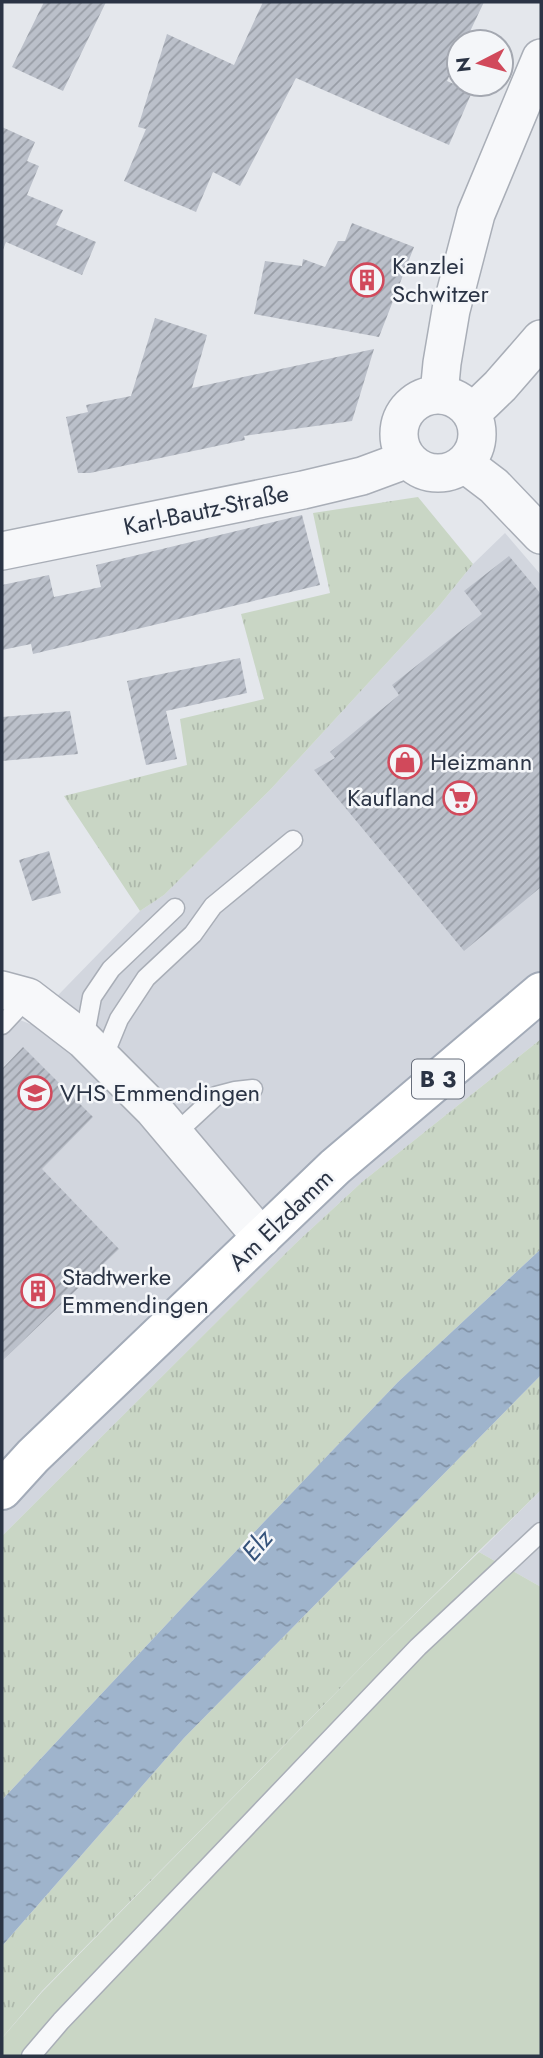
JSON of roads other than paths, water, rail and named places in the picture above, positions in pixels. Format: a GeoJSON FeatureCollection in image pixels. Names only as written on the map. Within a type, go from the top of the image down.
{"type":"FeatureCollection","features":[{"type":"Feature","properties":{"kind":"main road","name":"Am Elzdamm"},"geometry":{"type":"LineString","coordinates":[[2,1490],[33,1456],[335,1167],[541,992]]}},
{"type":"Feature","properties":{"kind":"street"},"geometry":{"type":"LineString","coordinates":[[439,394],[451,310],[476,214],[541,58]]}},
{"type":"Feature","properties":{"kind":"street"},"geometry":{"type":"LineString","coordinates":[[472,413],[541,339]]}},
{"type":"Feature","properties":{"kind":"street"},"geometry":{"type":"LineString","coordinates":[[439,394],[450,396],[461,401],[472,413],[478,431],[475,448],[464,464],[451,472],[434,473],[420,469],[400,448],[400,423],[408,407],[421,398],[439,394]]}},
{"type":"Feature","properties":{"kind":"street","name":"Karl-Bautz-Straße"},"geometry":{"type":"LineString","coordinates":[[2,551],[362,476],[408,459]]}},
{"type":"Feature","properties":{"kind":"street"},"geometry":{"type":"LineString","coordinates":[[464,464],[495,486],[541,535]]}},
{"type":"Feature","properties":{"kind":"street"},"geometry":{"type":"LineString","coordinates":[[15,993],[93,1049],[154,1110],[262,1238]]}},
{"type":"Feature","properties":{"kind":"lane"},"geometry":{"type":"LineString","coordinates":[[93,1049],[119,1019],[146,978],[193,934],[213,906],[293,840]]}},
{"type":"Feature","properties":{"kind":"lane"},"geometry":{"type":"LineString","coordinates":[[93,1049],[92,997],[111,969],[175,908]]}},
{"type":"Feature","properties":{"kind":"lane"},"geometry":{"type":"LineString","coordinates":[[2,1025],[15,993]]}},
{"type":"Feature","properties":{"kind":"lane"},"geometry":{"type":"LineString","coordinates":[[175,1134],[216,1096],[253,1089]]}},
{"type":"Feature","properties":{"kind":"lane"},"geometry":{"type":"LineString","coordinates":[[31,2056],[61,2021],[418,1647],[541,1532]]}},
{"type":"Feature","properties":{"kind":"water","name":"Elz"},"geometry":{"type":"Polygon","coordinates":[[[541,1249],[541,1375],[184,1738],[2,1946],[2,1800],[398,1382],[541,1249]]]}},
{"type":"Feature","properties":{"kind":"place","name":"Kanzlei Schwitzer"},"geometry":{"type":"Point","coordinates":[367,280]}},
{"type":"Feature","properties":{"kind":"place","name":"Heizmann"},"geometry":{"type":"Point","coordinates":[405,762]}},
{"type":"Feature","properties":{"kind":"place","name":"Kaufland"},"geometry":{"type":"Point","coordinates":[460,798]}},
{"type":"Feature","properties":{"kind":"place","name":"VHS Emmendingen"},"geometry":{"type":"Point","coordinates":[35,1093]}},
{"type":"Feature","properties":{"kind":"place","name":"Stadtwerke Emmendingen"},"geometry":{"type":"Point","coordinates":[38,1291]}}]}
